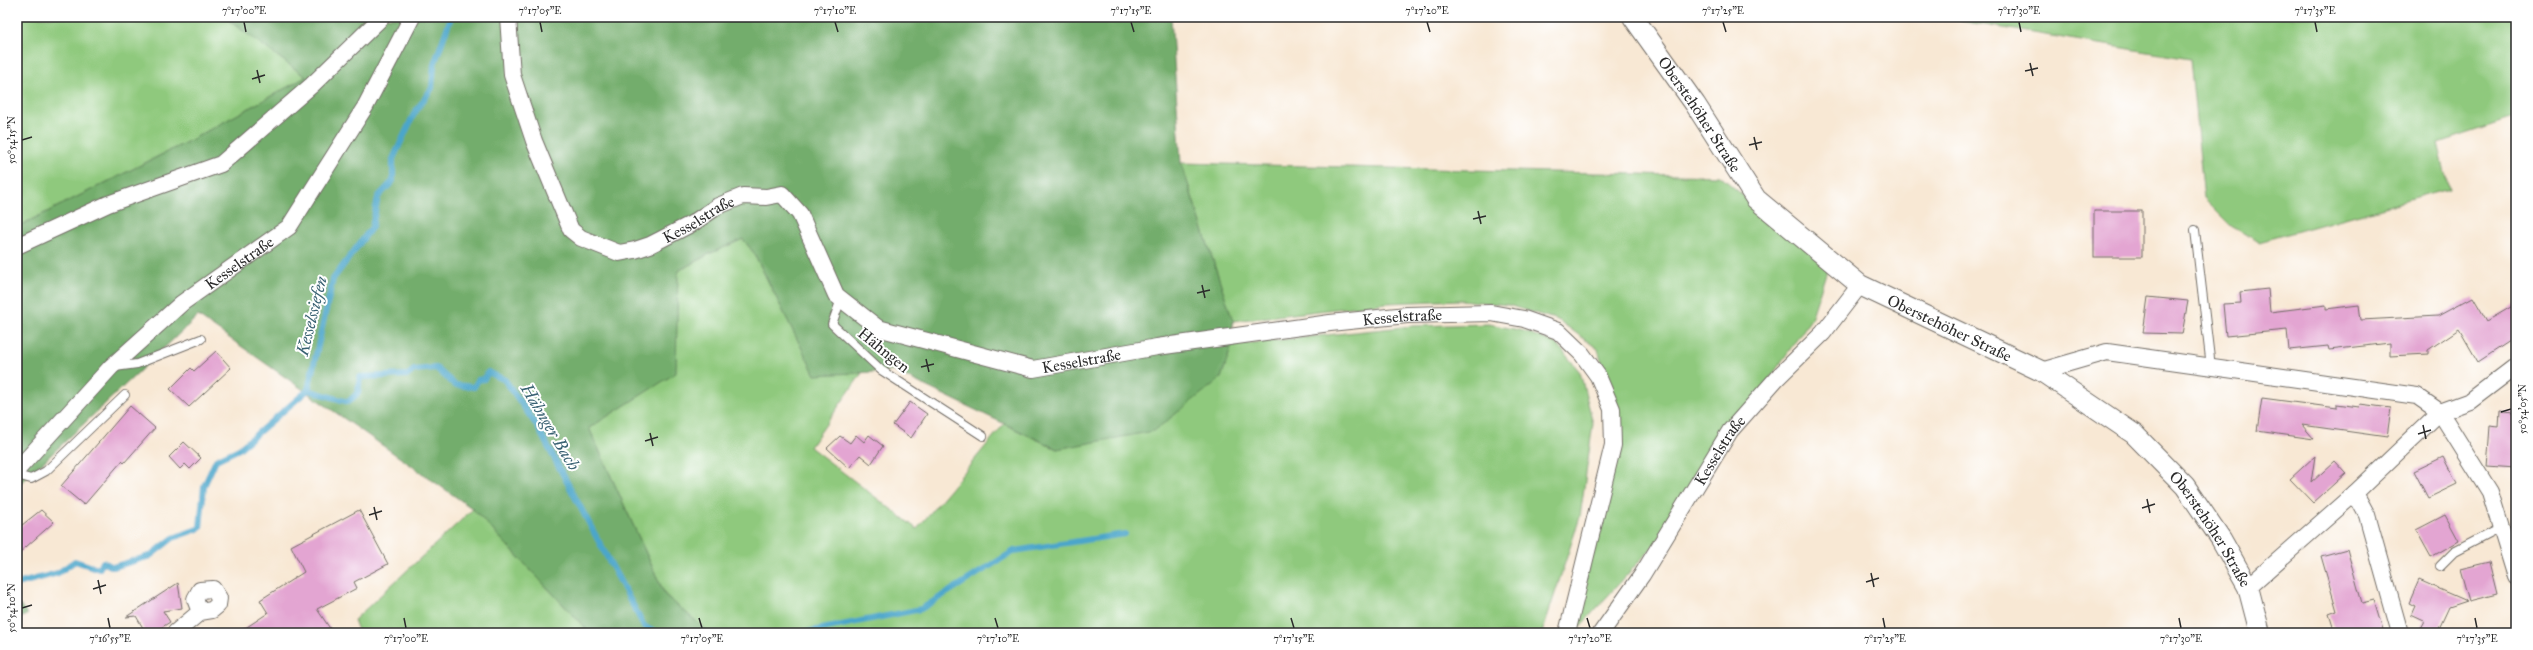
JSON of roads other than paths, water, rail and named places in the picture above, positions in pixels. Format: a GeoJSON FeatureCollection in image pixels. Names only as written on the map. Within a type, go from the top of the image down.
{"type":"FeatureCollection","features":[{"type":"Feature","properties":{"kind":"street"},"geometry":{"type":"LineString","coordinates":[[17,246],[108,204],[221,164],[312,86],[382,17]]}},
{"type":"Feature","properties":{"kind":"street","name":"Kesselstraße"},"geometry":{"type":"LineString","coordinates":[[17,470],[111,367],[182,303],[289,228],[365,107],[412,17]]}},
{"type":"Feature","properties":{"kind":"street","name":"Kesselstraße"},"geometry":{"type":"LineString","coordinates":[[508,17],[512,75],[534,141],[571,230],[592,244],[605,249],[619,253],[650,246],[693,223],[718,206],[743,196],[766,197],[782,194],[800,214],[822,268],[836,295],[878,328],[1033,369],[1157,347],[1330,323],[1407,315],[1491,313],[1524,319],[1558,331],[1582,354],[1598,376],[1612,409],[1613,445],[1567,633]]}},
{"type":"Feature","properties":{"kind":"street","name":"Oberstehöher Straße"},"geometry":{"type":"LineString","coordinates":[[1634,17],[1695,104],[1756,199],[1860,285],[2041,371],[2134,434],[2185,486],[2220,539],[2248,587],[2260,633]]}},
{"type":"Feature","properties":{"kind":"street","name":"Kesselstraße"},"geometry":{"type":"LineString","coordinates":[[1601,633],[1642,575],[1730,431],[1777,378],[1822,333],[1860,285]]}},
{"type":"Feature","properties":{"kind":"street"},"geometry":{"type":"LineString","coordinates":[[2041,371],[2107,352],[2417,396],[2440,412],[2490,492],[2502,527],[2512,547],[2516,577]]}},
{"type":"Feature","properties":{"kind":"street"},"geometry":{"type":"LineString","coordinates":[[2248,587],[2355,493],[2440,412],[2470,401],[2516,366]]}},
{"type":"Feature","properties":{"kind":"street"},"geometry":{"type":"LineString","coordinates":[[2355,493],[2367,515],[2400,633]]}},
{"type":"Feature","properties":{"kind":"street"},"geometry":{"type":"LineString","coordinates":[[175,633],[200,612]]}},
{"type":"Feature","properties":{"kind":"lane"},"geometry":{"type":"LineString","coordinates":[[2195,230],[2211,367]]}},
{"type":"Feature","properties":{"kind":"lane","name":"Hähngen"},"geometry":{"type":"LineString","coordinates":[[841,299],[832,324],[881,370],[983,436]]}},
{"type":"Feature","properties":{"kind":"lane"},"geometry":{"type":"LineString","coordinates":[[111,367],[137,364],[201,339]]}},
{"type":"Feature","properties":{"kind":"lane"},"geometry":{"type":"LineString","coordinates":[[17,475],[31,479],[46,471],[125,395]]}},
{"type":"Feature","properties":{"kind":"lane"},"geometry":{"type":"LineString","coordinates":[[2440,566],[2454,552],[2502,527]]}},
{"type":"Feature","properties":{"kind":"waterway","name":"Kesselssiefen"},"geometry":{"type":"LineString","coordinates":[[308,390],[333,279],[372,227],[378,197],[393,181],[393,159],[414,114],[432,88],[434,65],[451,17]]}},
{"type":"Feature","properties":{"kind":"waterway","name":"Hähnger Bach"},"geometry":{"type":"LineString","coordinates":[[17,584],[58,573],[75,561],[99,569],[103,562],[113,567],[150,556],[173,538],[200,528],[204,486],[216,460],[239,449],[308,390],[348,402],[358,393],[360,377],[408,375],[414,370],[436,368],[455,385],[474,387],[478,380],[484,379],[488,372],[505,380],[537,426],[644,626],[656,633]]}},
{"type":"Feature","properties":{"kind":"waterway"},"geometry":{"type":"LineString","coordinates":[[802,633],[921,609],[1014,551],[1125,534]]}}]}
